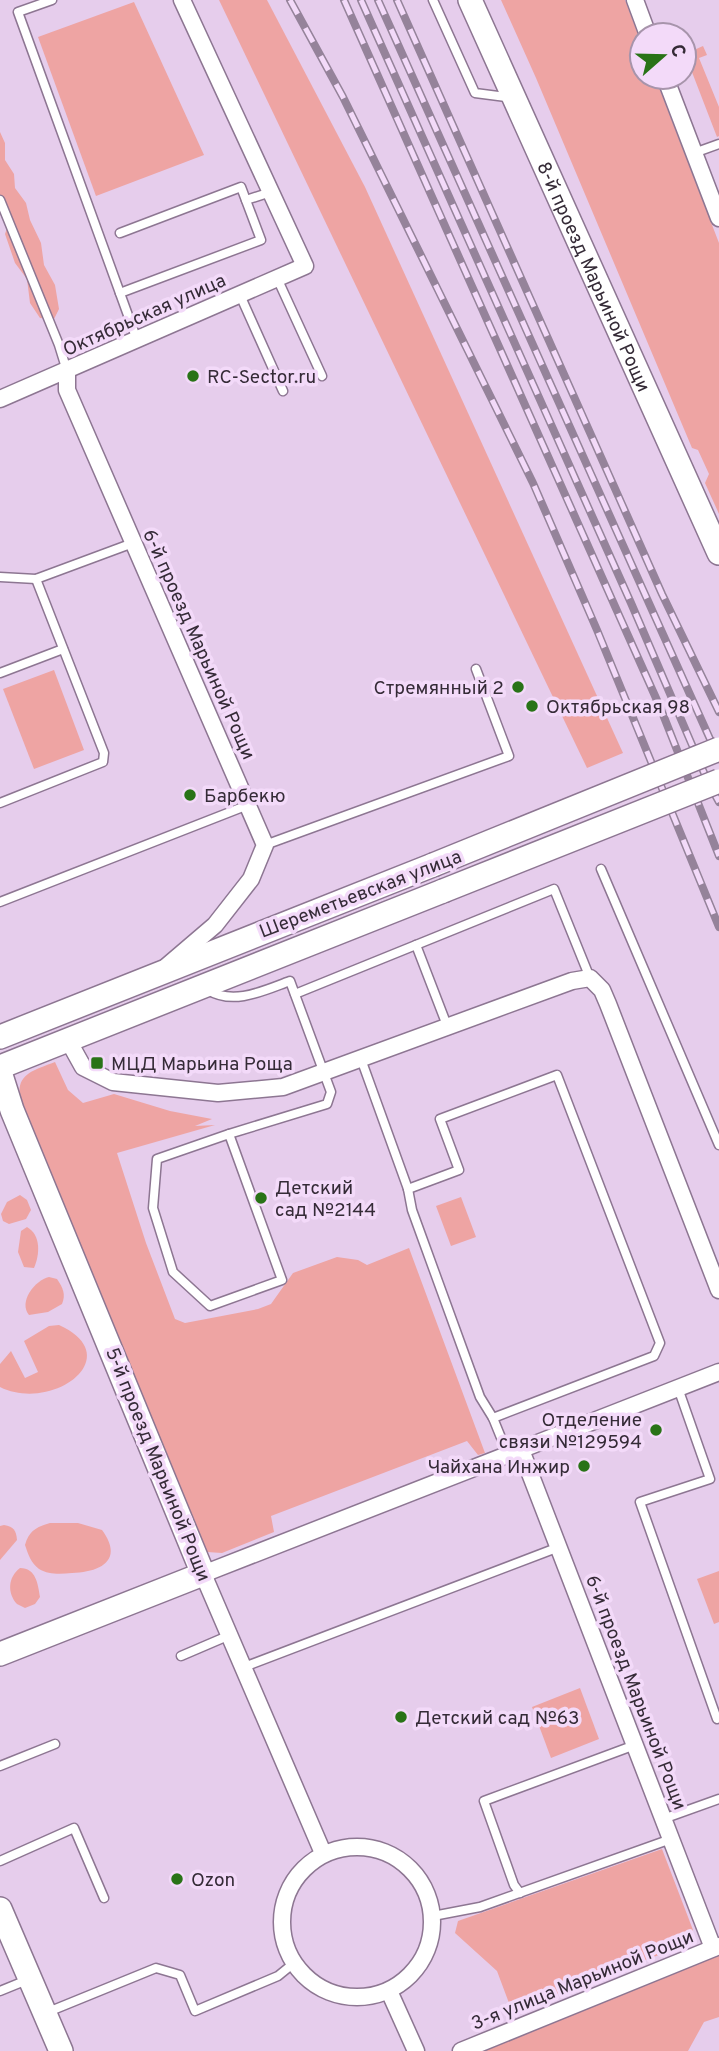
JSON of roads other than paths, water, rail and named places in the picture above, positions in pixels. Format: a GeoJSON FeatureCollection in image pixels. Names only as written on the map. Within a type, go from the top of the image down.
{"type":"FeatureCollection","features":[{"type":"Feature","properties":{"kind":"main road","name":"8-й проезд Марьиной Рощи"},"geometry":{"type":"LineString","coordinates":[[470,0],[719,553]]}},
{"type":"Feature","properties":{"kind":"main road","name":"Шереметьевская улица"},"geometry":{"type":"LineString","coordinates":[[0,1037],[719,749]]}},
{"type":"Feature","properties":{"kind":"main road","name":"Шереметьевская улица"},"geometry":{"type":"LineString","coordinates":[[0,1067],[719,781]]}},
{"type":"Feature","properties":{"kind":"main road","name":"5-й проезд Марьиной Рощи"},"geometry":{"type":"LineString","coordinates":[[0,1072],[12,1110],[204,1573]]}},
{"type":"Feature","properties":{"kind":"main road"},"geometry":{"type":"LineString","coordinates":[[0,1654],[204,1573]]}},
{"type":"Feature","properties":{"kind":"main road"},"geometry":{"type":"LineString","coordinates":[[0,1909],[61,2051]]}},
{"type":"Feature","properties":{"kind":"street"},"geometry":{"type":"LineString","coordinates":[[182,0],[271,192]]}},
{"type":"Feature","properties":{"kind":"street"},"geometry":{"type":"LineString","coordinates":[[635,0],[643,21]]}},
{"type":"Feature","properties":{"kind":"street"},"geometry":{"type":"LineString","coordinates":[[670,91],[719,218]]}},
{"type":"Feature","properties":{"kind":"street","name":"Октябрьская улица"},"geometry":{"type":"LineString","coordinates":[[0,399],[305,266],[271,192]]}},
{"type":"Feature","properties":{"kind":"street","name":"6-й проезд Марьиной Рощи"},"geometry":{"type":"LineString","coordinates":[[67,371],[67,390],[265,845]]}},
{"type":"Feature","properties":{"kind":"street"},"geometry":{"type":"LineString","coordinates":[[157,974],[215,925],[251,879],[265,845]]}},
{"type":"Feature","properties":{"kind":"street"},"geometry":{"type":"LineString","coordinates":[[68,1040],[83,1067],[114,1082],[218,1093],[284,1087],[572,981],[590,978],[602,990],[608,1004],[719,1290]]}},
{"type":"Feature","properties":{"kind":"street"},"geometry":{"type":"LineString","coordinates":[[204,1573],[719,1372]]}},
{"type":"Feature","properties":{"kind":"street","name":"6-й проезд Марьиной Рощи"},"geometry":{"type":"LineString","coordinates":[[514,1453],[559,1547],[663,1819],[716,1947]]}},
{"type":"Feature","properties":{"kind":"street","name":"5-й проезд Марьиной Рощи"},"geometry":{"type":"LineString","coordinates":[[204,1573],[323,1853]]}},
{"type":"Feature","properties":{"kind":"street"},"geometry":{"type":"LineString","coordinates":[[346,1846],[371,1847],[394,1856],[414,1871],[427,1892],[433,1916],[432,1934],[417,1968],[404,1981],[389,1990],[367,1997],[344,1997],[323,1989],[304,1976],[294,1963],[282,1937],[283,1904],[297,1874],[323,1853],[346,1846]]}},
{"type":"Feature","properties":{"kind":"street","name":"3-я улица Марьиной Рощи"},"geometry":{"type":"LineString","coordinates":[[461,2051],[716,1947]]}},
{"type":"Feature","properties":{"kind":"street"},"geometry":{"type":"LineString","coordinates":[[389,1990],[416,2051]]}},
{"type":"Feature","properties":{"kind":"lane"},"geometry":{"type":"LineString","coordinates":[[52,0],[18,12],[137,340]]}},
{"type":"Feature","properties":{"kind":"lane"},"geometry":{"type":"LineString","coordinates":[[433,0],[475,93],[506,97],[514,93]]}},
{"type":"Feature","properties":{"kind":"lane"},"geometry":{"type":"LineString","coordinates":[[694,153],[719,144]]}},
{"type":"Feature","properties":{"kind":"lane"},"geometry":{"type":"LineString","coordinates":[[120,233],[241,187],[261,240],[120,293]]}},
{"type":"Feature","properties":{"kind":"lane"},"geometry":{"type":"LineString","coordinates":[[246,200],[271,192]]}},
{"type":"Feature","properties":{"kind":"lane"},"geometry":{"type":"LineString","coordinates":[[0,200],[67,371]]}},
{"type":"Feature","properties":{"kind":"lane"},"geometry":{"type":"LineString","coordinates":[[277,278],[322,376]]}},
{"type":"Feature","properties":{"kind":"lane"},"geometry":{"type":"LineString","coordinates":[[240,295],[283,391]]}},
{"type":"Feature","properties":{"kind":"lane"},"geometry":{"type":"LineString","coordinates":[[0,577],[36,579],[133,544]]}},
{"type":"Feature","properties":{"kind":"lane"},"geometry":{"type":"LineString","coordinates":[[0,803],[103,762],[104,753],[36,579]]}},
{"type":"Feature","properties":{"kind":"lane"},"geometry":{"type":"LineString","coordinates":[[0,673],[63,649]]}},
{"type":"Feature","properties":{"kind":"lane"},"geometry":{"type":"LineString","coordinates":[[265,845],[509,756],[476,669]]}},
{"type":"Feature","properties":{"kind":"lane"},"geometry":{"type":"LineString","coordinates":[[0,902],[138,850],[248,804]]}},
{"type":"Feature","properties":{"kind":"lane"},"geometry":{"type":"LineString","coordinates":[[601,869],[719,1145]]}},
{"type":"Feature","properties":{"kind":"lane"},"geometry":{"type":"LineString","coordinates":[[295,993],[554,889],[590,978]]}},
{"type":"Feature","properties":{"kind":"lane"},"geometry":{"type":"LineString","coordinates":[[416,945],[448,1028]]}},
{"type":"Feature","properties":{"kind":"lane"},"geometry":{"type":"LineString","coordinates":[[202,986],[216,995],[249,996],[290,981],[331,1092],[327,1104],[229,1134],[157,1159],[153,1208],[173,1272],[209,1306],[282,1280],[229,1134]]}},
{"type":"Feature","properties":{"kind":"lane"},"geometry":{"type":"LineString","coordinates":[[361,1059],[475,1385],[514,1453]]}},
{"type":"Feature","properties":{"kind":"lane"},"geometry":{"type":"LineString","coordinates":[[408,1189],[458,1170],[440,1119],[557,1075],[660,1343],[654,1356],[494,1418]]}},
{"type":"Feature","properties":{"kind":"lane"},"geometry":{"type":"LineString","coordinates":[[678,1388],[710,1479],[640,1503],[717,1719],[719,1718]]}},
{"type":"Feature","properties":{"kind":"lane"},"geometry":{"type":"LineString","coordinates":[[244,1667],[559,1547]]}},
{"type":"Feature","properties":{"kind":"lane"},"geometry":{"type":"LineString","coordinates":[[181,1656],[230,1635]]}},
{"type":"Feature","properties":{"kind":"lane"},"geometry":{"type":"LineString","coordinates":[[0,1766],[55,1744]]}},
{"type":"Feature","properties":{"kind":"lane"},"geometry":{"type":"LineString","coordinates":[[520,1893],[514,1885],[484,1801],[635,1745]]}},
{"type":"Feature","properties":{"kind":"lane"},"geometry":{"type":"LineString","coordinates":[[663,1819],[719,1799]]}},
{"type":"Feature","properties":{"kind":"lane"},"geometry":{"type":"LineString","coordinates":[[0,1861],[74,1828],[104,1898]]}},
{"type":"Feature","properties":{"kind":"lane"},"geometry":{"type":"LineString","coordinates":[[433,1916],[480,1907],[671,1839]]}},
{"type":"Feature","properties":{"kind":"lane"},"geometry":{"type":"LineString","coordinates":[[45,2013],[156,1968],[180,1975],[195,2011],[278,1976],[294,1963]]}},
{"type":"Feature","properties":{"kind":"lane"},"geometry":{"type":"LineString","coordinates":[[0,1991],[30,1979]]}},
{"type":"Feature","properties":{"kind":"railway"},"geometry":{"type":"LineString","coordinates":[[290,0],[343,97],[533,483],[597,630],[719,927]]}},
{"type":"Feature","properties":{"kind":"railway"},"geometry":{"type":"LineString","coordinates":[[344,0],[660,707],[719,856]]}},
{"type":"Feature","properties":{"kind":"railway"},"geometry":{"type":"LineString","coordinates":[[361,0],[719,802]]}},
{"type":"Feature","properties":{"kind":"railway"},"geometry":{"type":"LineString","coordinates":[[378,0],[719,759]]}},
{"type":"Feature","properties":{"kind":"railway"},"geometry":{"type":"LineString","coordinates":[[397,0],[662,594],[719,712]]}},
{"type":"Feature","properties":{"kind":"place","name":"RC-Sector.ru"},"geometry":{"type":"Point","coordinates":[193,376]}},
{"type":"Feature","properties":{"kind":"place","name":"Стремянный 2"},"geometry":{"type":"Point","coordinates":[518,687]}},
{"type":"Feature","properties":{"kind":"place","name":"Октябрьская 98"},"geometry":{"type":"Point","coordinates":[532,706]}},
{"type":"Feature","properties":{"kind":"place","name":"Барбекю"},"geometry":{"type":"Point","coordinates":[190,795]}},
{"type":"Feature","properties":{"kind":"place","name":"МЦД Марьина Роща"},"geometry":{"type":"Point","coordinates":[97,1063]}},
{"type":"Feature","properties":{"kind":"place","name":"Детский сад №2144"},"geometry":{"type":"Point","coordinates":[261,1198]}},
{"type":"Feature","properties":{"kind":"place","name":"Отделение связи №129594"},"geometry":{"type":"Point","coordinates":[656,1430]}},
{"type":"Feature","properties":{"kind":"place","name":"Чайхана Инжир"},"geometry":{"type":"Point","coordinates":[584,1466]}},
{"type":"Feature","properties":{"kind":"place","name":"Детский сад №63"},"geometry":{"type":"Point","coordinates":[401,1717]}},
{"type":"Feature","properties":{"kind":"place","name":"Ozon"},"geometry":{"type":"Point","coordinates":[177,1879]}}]}
